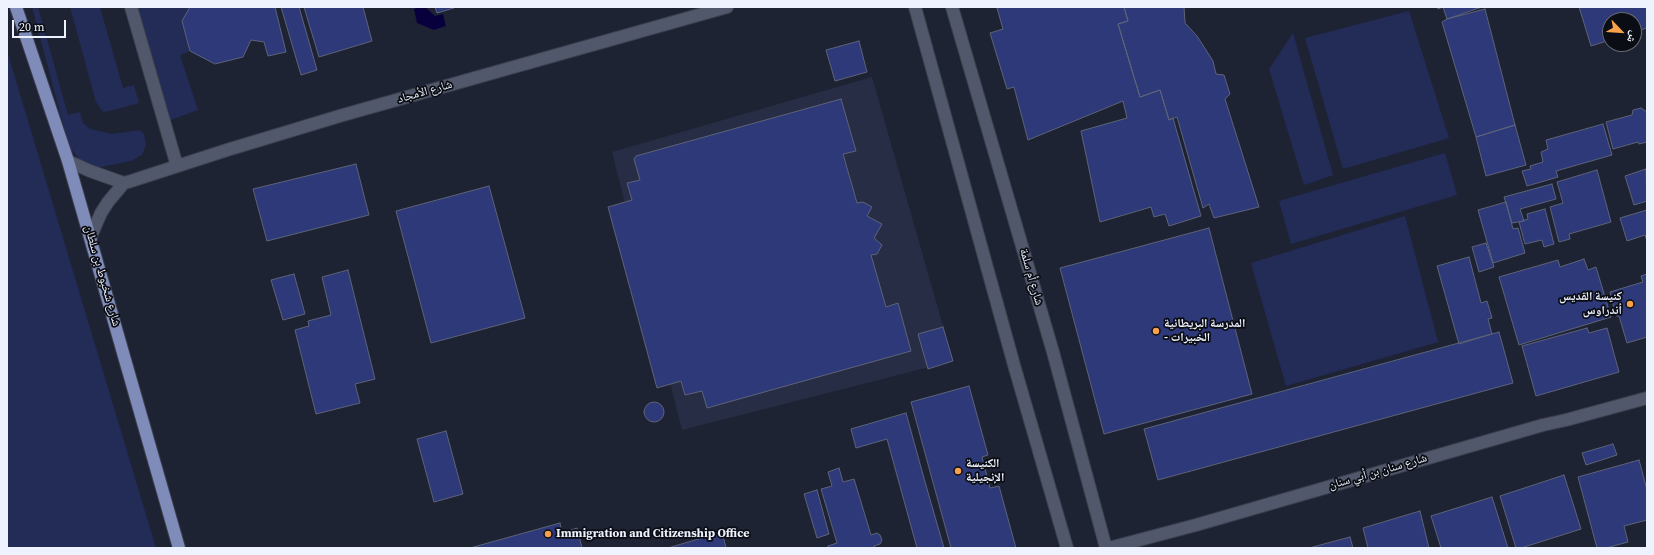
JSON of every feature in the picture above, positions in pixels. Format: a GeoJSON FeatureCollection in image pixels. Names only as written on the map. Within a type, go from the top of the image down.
{"type":"FeatureCollection","features":[{"type":"Feature","properties":{"kind":"main road","name":"شارع شخبوط بن سلطان"},"geometry":{"type":"LineString","coordinates":[[16,7],[68,161],[91,236],[163,496],[179,548]]}},
{"type":"Feature","properties":{"kind":"street"},"geometry":{"type":"LineString","coordinates":[[131,7],[177,166]]}},
{"type":"Feature","properties":{"kind":"street","name":"شارع الأمجاد"},"geometry":{"type":"LineString","coordinates":[[124,183],[363,109],[727,7]]}},
{"type":"Feature","properties":{"kind":"street"},"geometry":{"type":"LineString","coordinates":[[915,7],[1012,358],[1067,548]]}},
{"type":"Feature","properties":{"kind":"street","name":"شارع أم سلمة"},"geometry":{"type":"LineString","coordinates":[[952,7],[1053,352],[1108,548]]}},
{"type":"Feature","properties":{"kind":"street"},"geometry":{"type":"LineString","coordinates":[[68,161],[90,171],[124,183],[108,202],[98,219],[91,236]]}},
{"type":"Feature","properties":{"kind":"street","name":"شارع سنان بن أبي سنان"},"geometry":{"type":"LineString","coordinates":[[1108,548],[1196,525],[1543,425],[1647,398]]}},
{"type":"Feature","properties":{"kind":"shaded area"},"geometry":{"type":"Polygon","coordinates":[[[32,7],[38,7],[68,115],[80,112],[83,123],[90,129],[112,134],[140,130],[144,134],[146,145],[142,155],[131,161],[96,168],[82,163],[69,146],[32,7]]]}},
{"type":"Feature","properties":{"kind":"shaded area"},"geometry":{"type":"Polygon","coordinates":[[[70,7],[100,7],[123,88],[134,85],[139,103],[103,112],[96,102],[70,7]]]}},
{"type":"Feature","properties":{"kind":"shaded area"},"geometry":{"type":"Polygon","coordinates":[[[132,7],[190,7],[182,21],[190,51],[180,55],[198,110],[165,122],[132,7]]]}},
{"type":"Feature","properties":{"kind":"shaded area"},"geometry":{"type":"Polygon","coordinates":[[[425,7],[435,16],[443,14],[446,26],[434,30],[417,23],[414,9],[425,7]]]}},
{"type":"Feature","properties":{"kind":"shaded area"},"geometry":{"type":"Polygon","coordinates":[[[1409,11],[1449,138],[1343,169],[1305,38],[1409,11]]]}},
{"type":"Feature","properties":{"kind":"shaded area"},"geometry":{"type":"Polygon","coordinates":[[[1293,33],[1333,175],[1304,185],[1269,69],[1293,33]]]}},
{"type":"Feature","properties":{"kind":"shaded area"},"geometry":{"type":"Polygon","coordinates":[[[7,51],[156,548],[7,548],[7,51]]]}},
{"type":"Feature","properties":{"kind":"shaded area"},"geometry":{"type":"Polygon","coordinates":[[[872,77],[953,361],[682,430],[612,152],[872,77]]]}},
{"type":"Feature","properties":{"kind":"shaded area"},"geometry":{"type":"Polygon","coordinates":[[[1445,153],[1457,195],[1291,244],[1279,201],[1445,153]]]}},
{"type":"Feature","properties":{"kind":"shaded area"},"geometry":{"type":"Polygon","coordinates":[[[1405,216],[1438,342],[1286,386],[1251,263],[1405,216]]]}},
{"type":"Feature","properties":{"kind":"building"},"geometry":{"type":"Polygon","coordinates":[[[190,7],[275,7],[286,52],[268,56],[264,42],[251,40],[243,57],[215,64],[190,51],[182,21],[190,7]]]}},
{"type":"Feature","properties":{"kind":"building"},"geometry":{"type":"Polygon","coordinates":[[[281,7],[299,7],[317,70],[301,75],[281,7]]]}},
{"type":"Feature","properties":{"kind":"building"},"geometry":{"type":"Polygon","coordinates":[[[304,7],[363,7],[372,41],[319,57],[304,7]]]}},
{"type":"Feature","properties":{"kind":"building"},"geometry":{"type":"Polygon","coordinates":[[[435,7],[453,7],[454,8],[437,13],[435,7]]]}},
{"type":"Feature","properties":{"kind":"building"},"geometry":{"type":"Polygon","coordinates":[[[1124,7],[1128,21],[1118,24],[1140,97],[1160,90],[1169,120],[1173,118],[1201,216],[1169,226],[1165,214],[1154,217],[1151,207],[1100,222],[1081,131],[1127,118],[1123,101],[1028,140],[1014,87],[1007,89],[990,33],[1003,29],[997,8],[1124,7]]]}},
{"type":"Feature","properties":{"kind":"building"},"geometry":{"type":"Polygon","coordinates":[[[1124,7],[1184,7],[1185,23],[1197,36],[1213,61],[1216,74],[1224,75],[1230,94],[1225,99],[1259,207],[1214,218],[1209,204],[1203,208],[1177,117],[1169,120],[1160,90],[1140,97],[1118,24],[1128,21],[1124,7]]]}},
{"type":"Feature","properties":{"kind":"building"},"geometry":{"type":"Polygon","coordinates":[[[1443,7],[1482,7],[1447,19],[1443,7]]]}},
{"type":"Feature","properties":{"kind":"building"},"geometry":{"type":"Polygon","coordinates":[[[1579,7],[1647,7],[1647,28],[1642,30],[1642,12],[1602,12],[1602,43],[1591,46],[1579,7]]]}},
{"type":"Feature","properties":{"kind":"building"},"geometry":{"type":"Polygon","coordinates":[[[1485,9],[1515,125],[1476,137],[1442,22],[1447,19],[1485,9]]]}},
{"type":"Feature","properties":{"kind":"building"},"geometry":{"type":"Polygon","coordinates":[[[859,41],[867,72],[835,81],[826,50],[859,41]]]}},
{"type":"Feature","properties":{"kind":"building"},"geometry":{"type":"Polygon","coordinates":[[[841,99],[856,151],[843,154],[857,203],[863,202],[872,207],[867,216],[882,224],[874,238],[882,245],[877,254],[871,255],[886,307],[898,303],[911,351],[707,408],[702,391],[685,395],[681,381],[657,388],[608,207],[632,200],[627,183],[640,180],[634,159],[636,156],[841,99]]]}},
{"type":"Feature","properties":{"kind":"building"},"geometry":{"type":"Polygon","coordinates":[[[1641,108],[1647,112],[1647,142],[1639,144],[1638,142],[1613,149],[1606,122],[1632,115],[1633,110],[1641,108]]]}},
{"type":"Feature","properties":{"kind":"building"},"geometry":{"type":"Polygon","coordinates":[[[1603,124],[1612,155],[1556,171],[1558,177],[1527,186],[1522,171],[1531,169],[1530,166],[1543,162],[1541,152],[1548,149],[1546,140],[1603,124]]]}},
{"type":"Feature","properties":{"kind":"building"},"geometry":{"type":"Polygon","coordinates":[[[1515,125],[1526,165],[1486,176],[1476,137],[1515,125]]]}},
{"type":"Feature","properties":{"kind":"building"},"geometry":{"type":"Polygon","coordinates":[[[356,164],[369,215],[267,241],[253,189],[356,164]]]}},
{"type":"Feature","properties":{"kind":"building"},"geometry":{"type":"Polygon","coordinates":[[[1646,169],[1647,201],[1634,205],[1625,176],[1646,169]]]}},
{"type":"Feature","properties":{"kind":"building"},"geometry":{"type":"Polygon","coordinates":[[[1597,170],[1611,222],[1569,234],[1570,239],[1559,242],[1550,207],[1563,203],[1557,182],[1597,170]]]}},
{"type":"Feature","properties":{"kind":"building"},"geometry":{"type":"Polygon","coordinates":[[[1552,184],[1556,199],[1520,209],[1524,221],[1512,223],[1504,197],[1552,184]]]}},
{"type":"Feature","properties":{"kind":"building"},"geometry":{"type":"Polygon","coordinates":[[[489,186],[525,318],[431,343],[396,211],[489,186]]]}},
{"type":"Feature","properties":{"kind":"building"},"geometry":{"type":"Polygon","coordinates":[[[1506,202],[1513,229],[1518,228],[1525,253],[1493,263],[1478,210],[1506,202]]]}},
{"type":"Feature","properties":{"kind":"building"},"geometry":{"type":"Polygon","coordinates":[[[1545,209],[1554,244],[1544,247],[1542,240],[1525,244],[1519,222],[1528,219],[1527,214],[1545,209]]]}},
{"type":"Feature","properties":{"kind":"building"},"geometry":{"type":"Polygon","coordinates":[[[1647,210],[1647,241],[1645,235],[1627,241],[1620,218],[1647,210]]]}},
{"type":"Feature","properties":{"kind":"building","name":"المدرسة البريطانية - الخبيرات"},"geometry":{"type":"Polygon","coordinates":[[[1209,228],[1252,394],[1104,434],[1060,268],[1209,228]]]}},
{"type":"Feature","properties":{"kind":"building"},"geometry":{"type":"Polygon","coordinates":[[[1486,243],[1494,267],[1479,272],[1472,247],[1486,243]]]}},
{"type":"Feature","properties":{"kind":"building"},"geometry":{"type":"Polygon","coordinates":[[[1469,257],[1481,303],[1487,301],[1492,318],[1488,319],[1492,334],[1459,344],[1437,266],[1469,257]]]}},
{"type":"Feature","properties":{"kind":"building"},"geometry":{"type":"Polygon","coordinates":[[[1584,259],[1588,270],[1596,267],[1611,317],[1519,345],[1499,277],[1558,260],[1560,267],[1584,259]]]}},
{"type":"Feature","properties":{"kind":"building"},"geometry":{"type":"Polygon","coordinates":[[[348,270],[375,379],[355,384],[360,403],[316,414],[295,330],[309,326],[308,321],[331,315],[322,277],[348,270]]]}},
{"type":"Feature","properties":{"kind":"building"},"geometry":{"type":"Polygon","coordinates":[[[294,274],[305,314],[283,320],[271,280],[294,274]]]}},
{"type":"Feature","properties":{"kind":"building","name":"كنيسة القديس أندراوس"},"geometry":{"type":"Polygon","coordinates":[[[1647,274],[1647,337],[1627,343],[1619,316],[1616,316],[1610,292],[1643,282],[1641,276],[1647,274]]]}},
{"type":"Feature","properties":{"kind":"building"},"geometry":{"type":"Polygon","coordinates":[[[943,327],[953,361],[928,369],[918,334],[943,327]]]}},
{"type":"Feature","properties":{"kind":"building"},"geometry":{"type":"Polygon","coordinates":[[[1587,328],[1589,333],[1607,328],[1619,372],[1536,396],[1522,346],[1587,328]]]}},
{"type":"Feature","properties":{"kind":"building"},"geometry":{"type":"Polygon","coordinates":[[[1499,332],[1513,383],[1158,480],[1144,429],[1499,332]]]}},
{"type":"Feature","properties":{"kind":"building","name":"الكنيسة الإنجيلية"},"geometry":{"type":"Polygon","coordinates":[[[969,386],[988,455],[982,457],[990,488],[999,486],[1016,548],[951,548],[911,402],[969,386]]]}},
{"type":"Feature","properties":{"kind":"building"},"geometry":{"type":"Polygon","coordinates":[[[654,402],[661,405],[664,412],[661,419],[654,422],[647,419],[644,412],[647,405],[654,402]]]}},
{"type":"Feature","properties":{"kind":"building"},"geometry":{"type":"Polygon","coordinates":[[[906,413],[944,548],[917,548],[887,439],[856,448],[851,429],[906,413]]]}},
{"type":"Feature","properties":{"kind":"building"},"geometry":{"type":"Polygon","coordinates":[[[446,431],[463,494],[434,502],[417,439],[446,431]]]}},
{"type":"Feature","properties":{"kind":"building"},"geometry":{"type":"Polygon","coordinates":[[[1613,444],[1617,455],[1586,465],[1582,453],[1613,444]]]}},
{"type":"Feature","properties":{"kind":"building"},"geometry":{"type":"Polygon","coordinates":[[[1639,460],[1647,490],[1647,520],[1624,526],[1628,542],[1606,548],[1597,548],[1578,477],[1639,460]]]}},
{"type":"Feature","properties":{"kind":"building"},"geometry":{"type":"Polygon","coordinates":[[[839,468],[843,482],[854,479],[871,535],[877,533],[880,535],[882,540],[880,544],[874,546],[875,548],[827,548],[828,546],[837,543],[821,489],[832,486],[828,472],[839,468]]]}},
{"type":"Feature","properties":{"kind":"building"},"geometry":{"type":"Polygon","coordinates":[[[1564,475],[1581,529],[1521,548],[1516,548],[1500,496],[1564,475]]]}},
{"type":"Feature","properties":{"kind":"building"},"geometry":{"type":"Polygon","coordinates":[[[817,490],[829,534],[817,538],[804,494],[817,490]]]}},
{"type":"Feature","properties":{"kind":"building"},"geometry":{"type":"Polygon","coordinates":[[[1492,497],[1508,548],[1441,548],[1431,516],[1492,497]]]}},
{"type":"Feature","properties":{"kind":"building"},"geometry":{"type":"Polygon","coordinates":[[[1420,511],[1429,548],[1368,548],[1363,528],[1420,511]]]}},
{"type":"Feature","properties":{"kind":"building","name":"Immigration and Citizenship Office"},"geometry":{"type":"Polygon","coordinates":[[[560,523],[562,533],[577,528],[582,548],[470,548],[560,523]]]}},
{"type":"Feature","properties":{"kind":"building"},"geometry":{"type":"Polygon","coordinates":[[[722,532],[726,548],[668,548],[722,532]]]}},
{"type":"Feature","properties":{"kind":"building"},"geometry":{"type":"Polygon","coordinates":[[[1350,537],[1353,548],[1309,548],[1350,537]]]}},
{"type":"Feature","properties":{"kind":"place","name":"كنيسة القديس أندراوس"},"geometry":{"type":"Point","coordinates":[1630,304]}},
{"type":"Feature","properties":{"kind":"place","name":"المدرسة البريطانية - الخبيرات"},"geometry":{"type":"Point","coordinates":[1156,331]}},
{"type":"Feature","properties":{"kind":"place","name":"الكنيسة الإنجيلية"},"geometry":{"type":"Point","coordinates":[958,471]}},
{"type":"Feature","properties":{"kind":"place","name":"Immigration and Citizenship Office"},"geometry":{"type":"Point","coordinates":[548,534]}}]}
